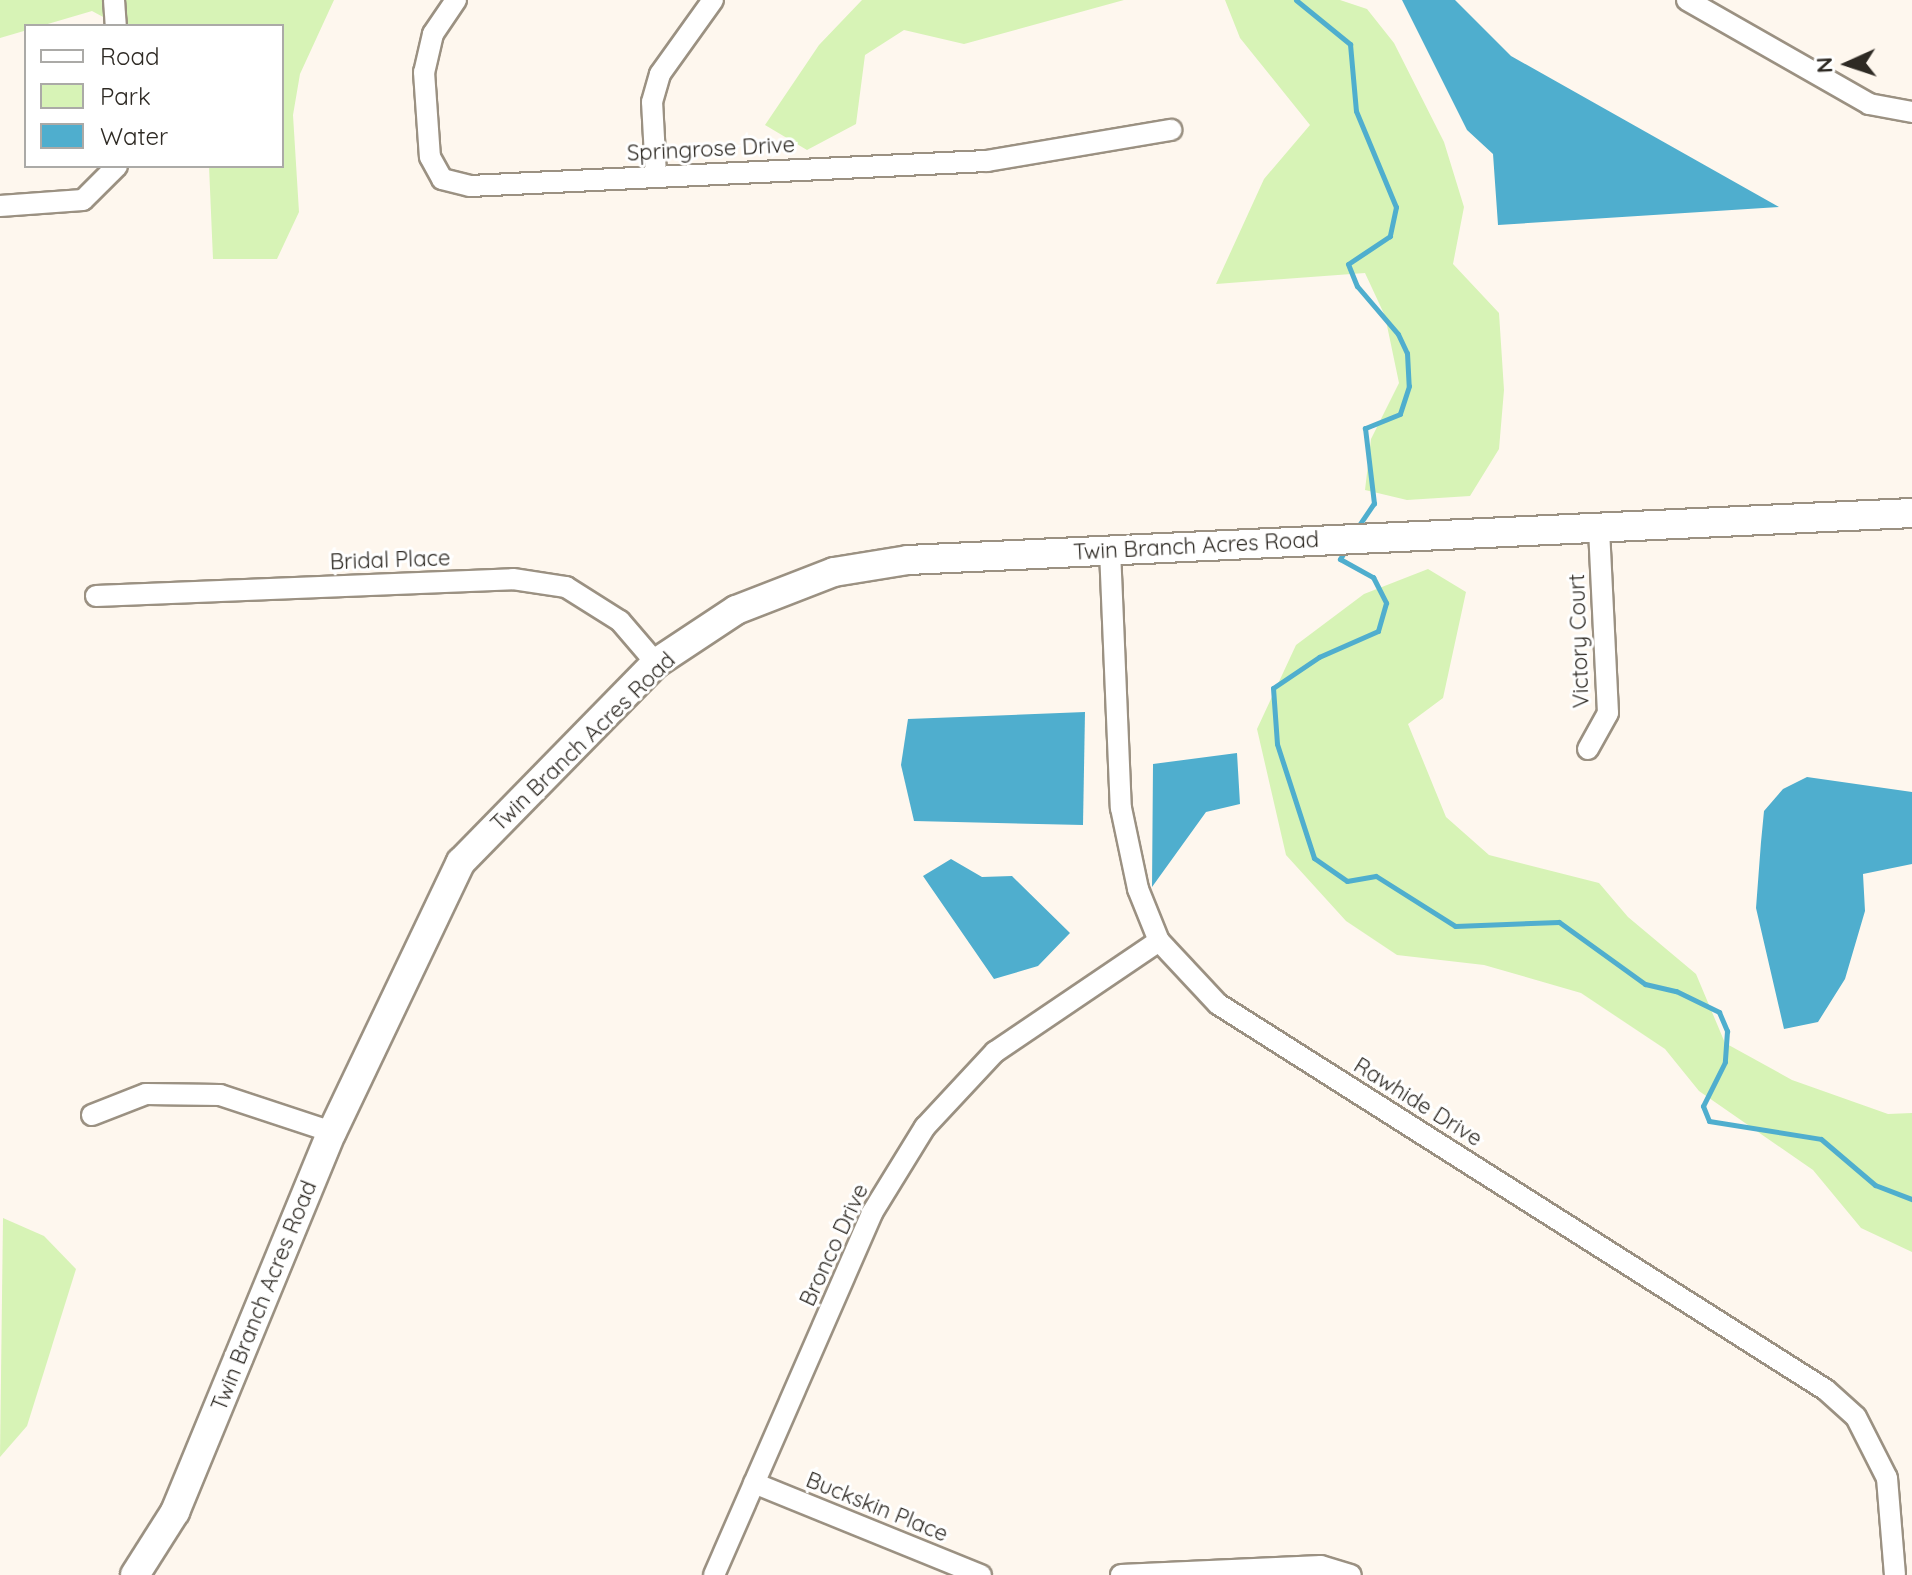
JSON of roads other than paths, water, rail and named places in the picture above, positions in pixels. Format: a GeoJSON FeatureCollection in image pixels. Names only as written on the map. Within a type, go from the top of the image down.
{"type":"FeatureCollection","features":[{"type":"Feature","properties":{"kind":"street"},"geometry":{"type":"LineString","coordinates":[[114,0],[116,24]]}},
{"type":"Feature","properties":{"kind":"street","name":"Springrose Drive"},"geometry":{"type":"LineString","coordinates":[[456,0],[433,34],[424,72],[430,157],[442,179],[470,186],[987,161],[1171,130]]}},
{"type":"Feature","properties":{"kind":"street"},"geometry":{"type":"LineString","coordinates":[[656,175],[652,102],[660,74],[713,0]]}},
{"type":"Feature","properties":{"kind":"street"},"geometry":{"type":"LineString","coordinates":[[1687,0],[1869,104],[1912,112]]}},
{"type":"Feature","properties":{"kind":"street"},"geometry":{"type":"LineString","coordinates":[[0,206],[83,200],[115,168]]}},
{"type":"Feature","properties":{"kind":"street","name":"Twin Branch Acres Road"},"geometry":{"type":"LineString","coordinates":[[135,1575],[175,1512],[332,1132],[461,862],[656,663],[736,610],[834,572],[908,560],[1912,513]]}},
{"type":"Feature","properties":{"kind":"street","name":"Victory Court"},"geometry":{"type":"LineString","coordinates":[[1588,749],[1608,713],[1599,527]]}},
{"type":"Feature","properties":{"kind":"street","name":"Rawhide Drive"},"geometry":{"type":"LineString","coordinates":[[1110,550],[1121,808],[1138,889],[1159,941],[1218,1004],[1826,1390],[1856,1417],[1887,1478],[1903,1553],[1895,1575]]}},
{"type":"Feature","properties":{"kind":"street","name":"Bridal Place"},"geometry":{"type":"LineString","coordinates":[[96,596],[513,579],[566,587],[620,621],[656,663]]}},
{"type":"Feature","properties":{"kind":"street","name":"Bronco Drive"},"geometry":{"type":"LineString","coordinates":[[714,1575],[872,1213],[925,1127],[995,1052],[1159,941]]}},
{"type":"Feature","properties":{"kind":"street"},"geometry":{"type":"LineString","coordinates":[[92,1115],[146,1094],[220,1095],[332,1132]]}},
{"type":"Feature","properties":{"kind":"street","name":"Buckskin Place"},"geometry":{"type":"LineString","coordinates":[[754,1483],[981,1575]]}},
{"type":"Feature","properties":{"kind":"street"},"geometry":{"type":"LineString","coordinates":[[1121,1575],[1321,1566],[1351,1575]]}},
{"type":"Feature","properties":{"kind":"water"},"geometry":{"type":"Polygon","coordinates":[[[1402,0],[1455,0],[1511,56],[1779,207],[1498,225],[1493,154],[1467,130],[1402,0]]]}},
{"type":"Feature","properties":{"kind":"water"},"geometry":{"type":"Polygon","coordinates":[[[1085,712],[1083,825],[914,821],[901,765],[908,719],[1085,712]]]}},
{"type":"Feature","properties":{"kind":"water"},"geometry":{"type":"Polygon","coordinates":[[[1237,753],[1240,804],[1206,812],[1152,887],[1153,764],[1237,753]]]}},
{"type":"Feature","properties":{"kind":"water"},"geometry":{"type":"Polygon","coordinates":[[[1807,777],[1912,792],[1912,864],[1863,874],[1865,911],[1845,979],[1818,1022],[1784,1029],[1756,908],[1761,842],[1764,811],[1783,789],[1807,777]]]}},
{"type":"Feature","properties":{"kind":"water"},"geometry":{"type":"Polygon","coordinates":[[[951,859],[982,877],[1012,876],[1070,933],[1038,966],[994,979],[923,876],[951,859]]]}},
{"type":"Feature","properties":{"kind":"waterway"},"geometry":{"type":"LineString","coordinates":[[1296,0],[1350,44],[1356,111],[1396,207],[1390,236],[1348,264],[1357,286],[1398,334],[1407,353],[1409,386],[1400,414],[1365,428],[1374,503],[1360,524]]}},
{"type":"Feature","properties":{"kind":"waterway"},"geometry":{"type":"LineString","coordinates":[[1343,554],[1340,559],[1373,577],[1386,603],[1378,631],[1319,657],[1273,688],[1277,744],[1314,858],[1347,881],[1376,876],[1455,926],[1559,922],[1645,984],[1676,991],[1719,1012],[1727,1031],[1725,1062],[1703,1106],[1709,1121],[1821,1139],[1875,1185],[1912,1199]]}}]}
